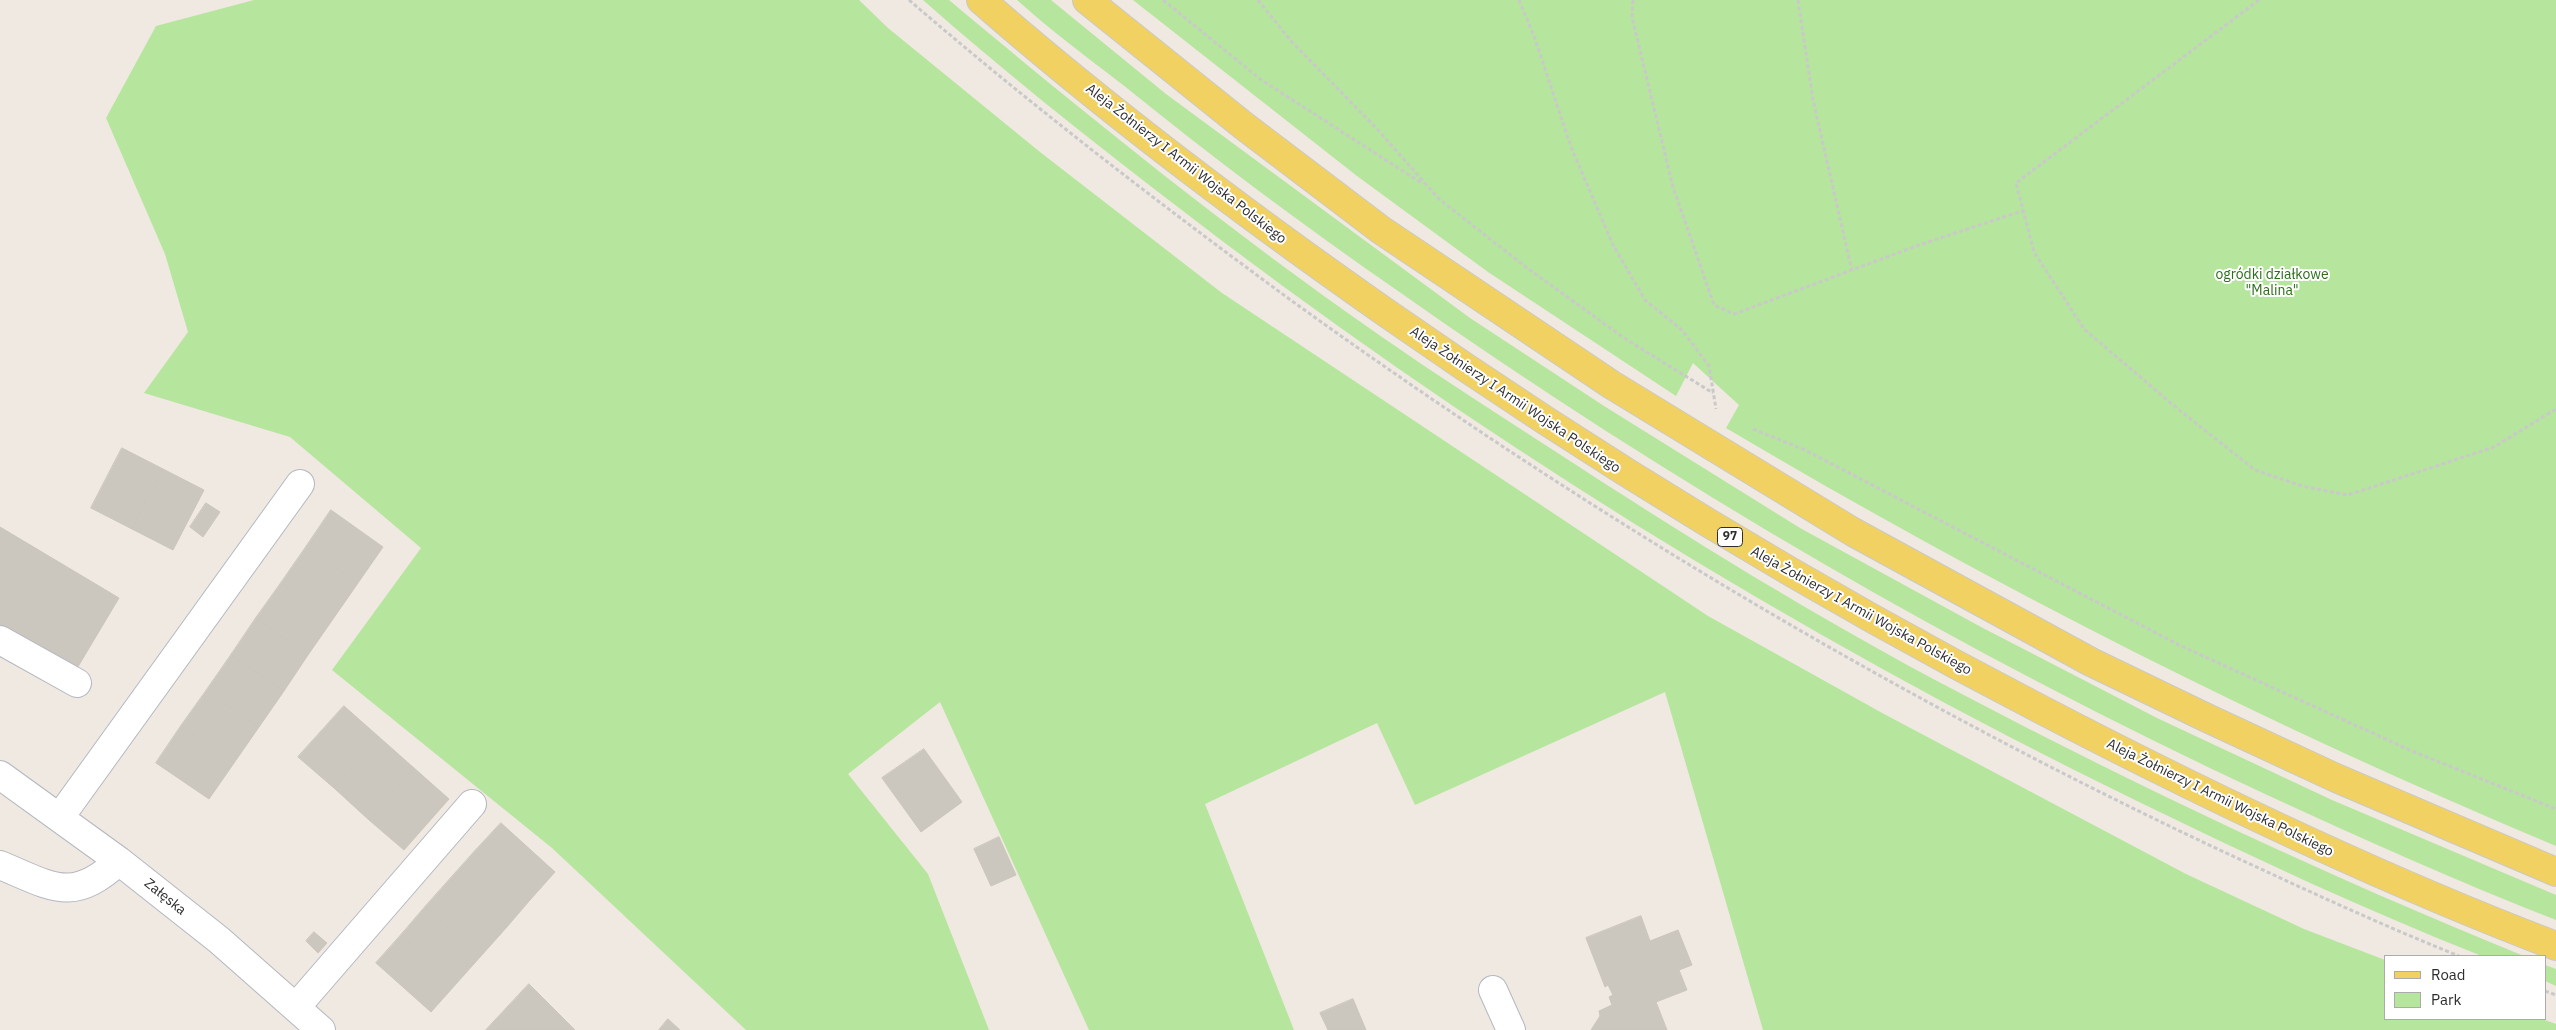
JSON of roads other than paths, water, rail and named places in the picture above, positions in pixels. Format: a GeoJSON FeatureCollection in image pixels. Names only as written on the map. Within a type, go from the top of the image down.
{"type":"FeatureCollection","features":[{"type":"Feature","properties":{"kind":"main road","name":"Aleja Żołnierzy I Armii Wojska Polskiego"},"geometry":{"type":"LineString","coordinates":[[981,0],[1118,114],[1231,202],[1357,292],[1478,377],[1608,462],[1774,564],[1942,658],[2160,772],[2272,826],[2556,946]]}},
{"type":"Feature","properties":{"kind":"main road"},"geometry":{"type":"LineString","coordinates":[[1087,0],[1244,126],[1381,230],[1612,384],[1853,532],[2091,662],[2336,778],[2556,872]]}},
{"type":"Feature","properties":{"kind":"street"},"geometry":{"type":"LineString","coordinates":[[60,817],[300,484]]}},
{"type":"Feature","properties":{"kind":"street"},"geometry":{"type":"LineString","coordinates":[[0,640],[77,683]]}},
{"type":"Feature","properties":{"kind":"street","name":"Załęska"},"geometry":{"type":"LineString","coordinates":[[0,775],[119,860],[321,1030]]}},
{"type":"Feature","properties":{"kind":"street"},"geometry":{"type":"LineString","coordinates":[[296,1007],[472,804]]}},
{"type":"Feature","properties":{"kind":"street"},"geometry":{"type":"LineString","coordinates":[[0,865],[45,884],[71,889],[90,884],[119,860]]}},
{"type":"Feature","properties":{"kind":"street"},"geometry":{"type":"LineString","coordinates":[[1493,990],[1511,1030]]}},
{"type":"Feature","properties":{"kind":"park label","name":"ogródki działkowe \"Malina\""},"geometry":{"type":"Point","coordinates":[2272,284]}}]}
